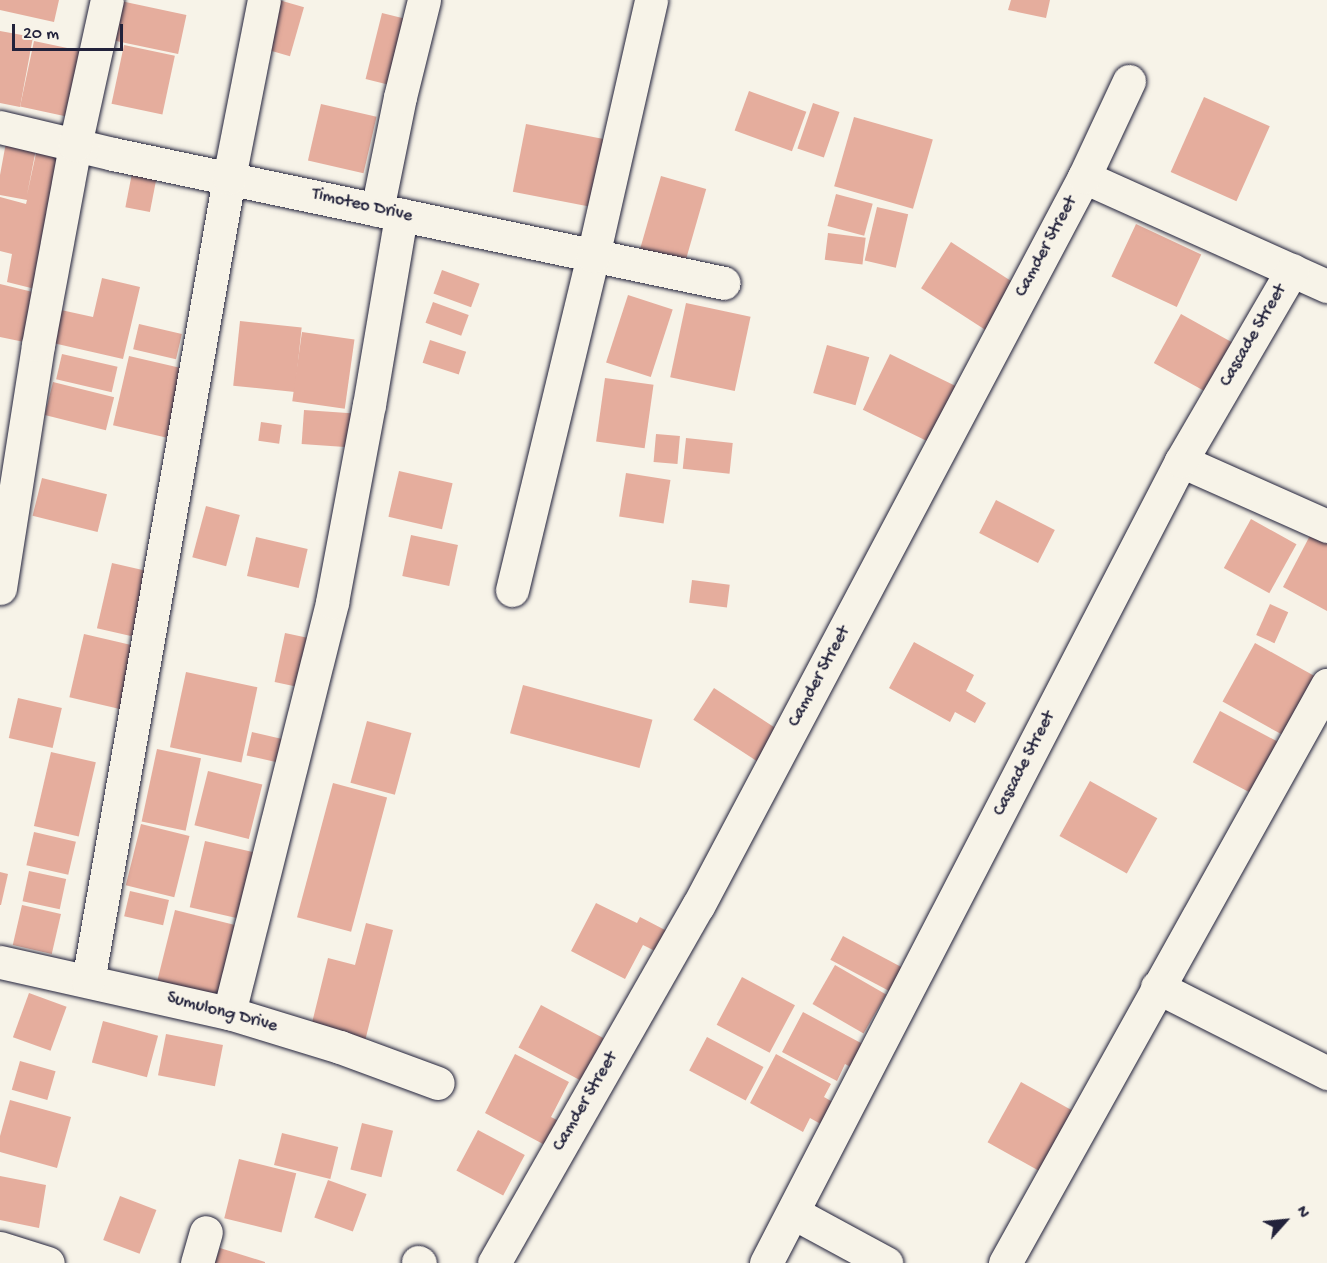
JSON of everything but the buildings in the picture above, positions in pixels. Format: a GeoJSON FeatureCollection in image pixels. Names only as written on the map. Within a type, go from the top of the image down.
{"type":"FeatureCollection","features":[{"type":"Feature","properties":{"kind":"street"},"geometry":{"type":"LineString","coordinates":[[0,588],[38,345],[75,145],[107,0]]}},
{"type":"Feature","properties":{"kind":"street"},"geometry":{"type":"LineString","coordinates":[[88,981],[229,178],[264,0]]}},
{"type":"Feature","properties":{"kind":"street"},"geometry":{"type":"LineString","coordinates":[[229,1013],[332,602],[369,405],[400,97],[424,0]]}},
{"type":"Feature","properties":{"kind":"street"},"geometry":{"type":"LineString","coordinates":[[512,590],[593,256],[651,0]]}},
{"type":"Feature","properties":{"kind":"street","name":"Camder Street"},"geometry":{"type":"LineString","coordinates":[[494,1263],[699,906],[1084,177],[1129,81]]}},
{"type":"Feature","properties":{"kind":"street","name":"Timoteo Drive"},"geometry":{"type":"LineString","coordinates":[[0,128],[724,283]]}},
{"type":"Feature","properties":{"kind":"street"},"geometry":{"type":"LineString","coordinates":[[1084,177],[1327,286]]}},
{"type":"Feature","properties":{"kind":"street","name":"Cascade Street"},"geometry":{"type":"LineString","coordinates":[[766,1263],[794,1213],[1181,460],[1292,270]]}},
{"type":"Feature","properties":{"kind":"street"},"geometry":{"type":"LineString","coordinates":[[1181,460],[1327,526]]}},
{"type":"Feature","properties":{"kind":"street"},"geometry":{"type":"LineString","coordinates":[[1005,1263],[1327,685]]}},
{"type":"Feature","properties":{"kind":"street","name":"Sumulong Drive"},"geometry":{"type":"LineString","coordinates":[[0,962],[229,1013],[340,1047],[438,1083]]}},
{"type":"Feature","properties":{"kind":"street"},"geometry":{"type":"LineString","coordinates":[[1157,987],[1327,1073]]}},
{"type":"Feature","properties":{"kind":"street"},"geometry":{"type":"LineString","coordinates":[[794,1213],[886,1263]]}},
{"type":"Feature","properties":{"kind":"street"},"geometry":{"type":"LineString","coordinates":[[0,1248],[48,1263]]}}]}
